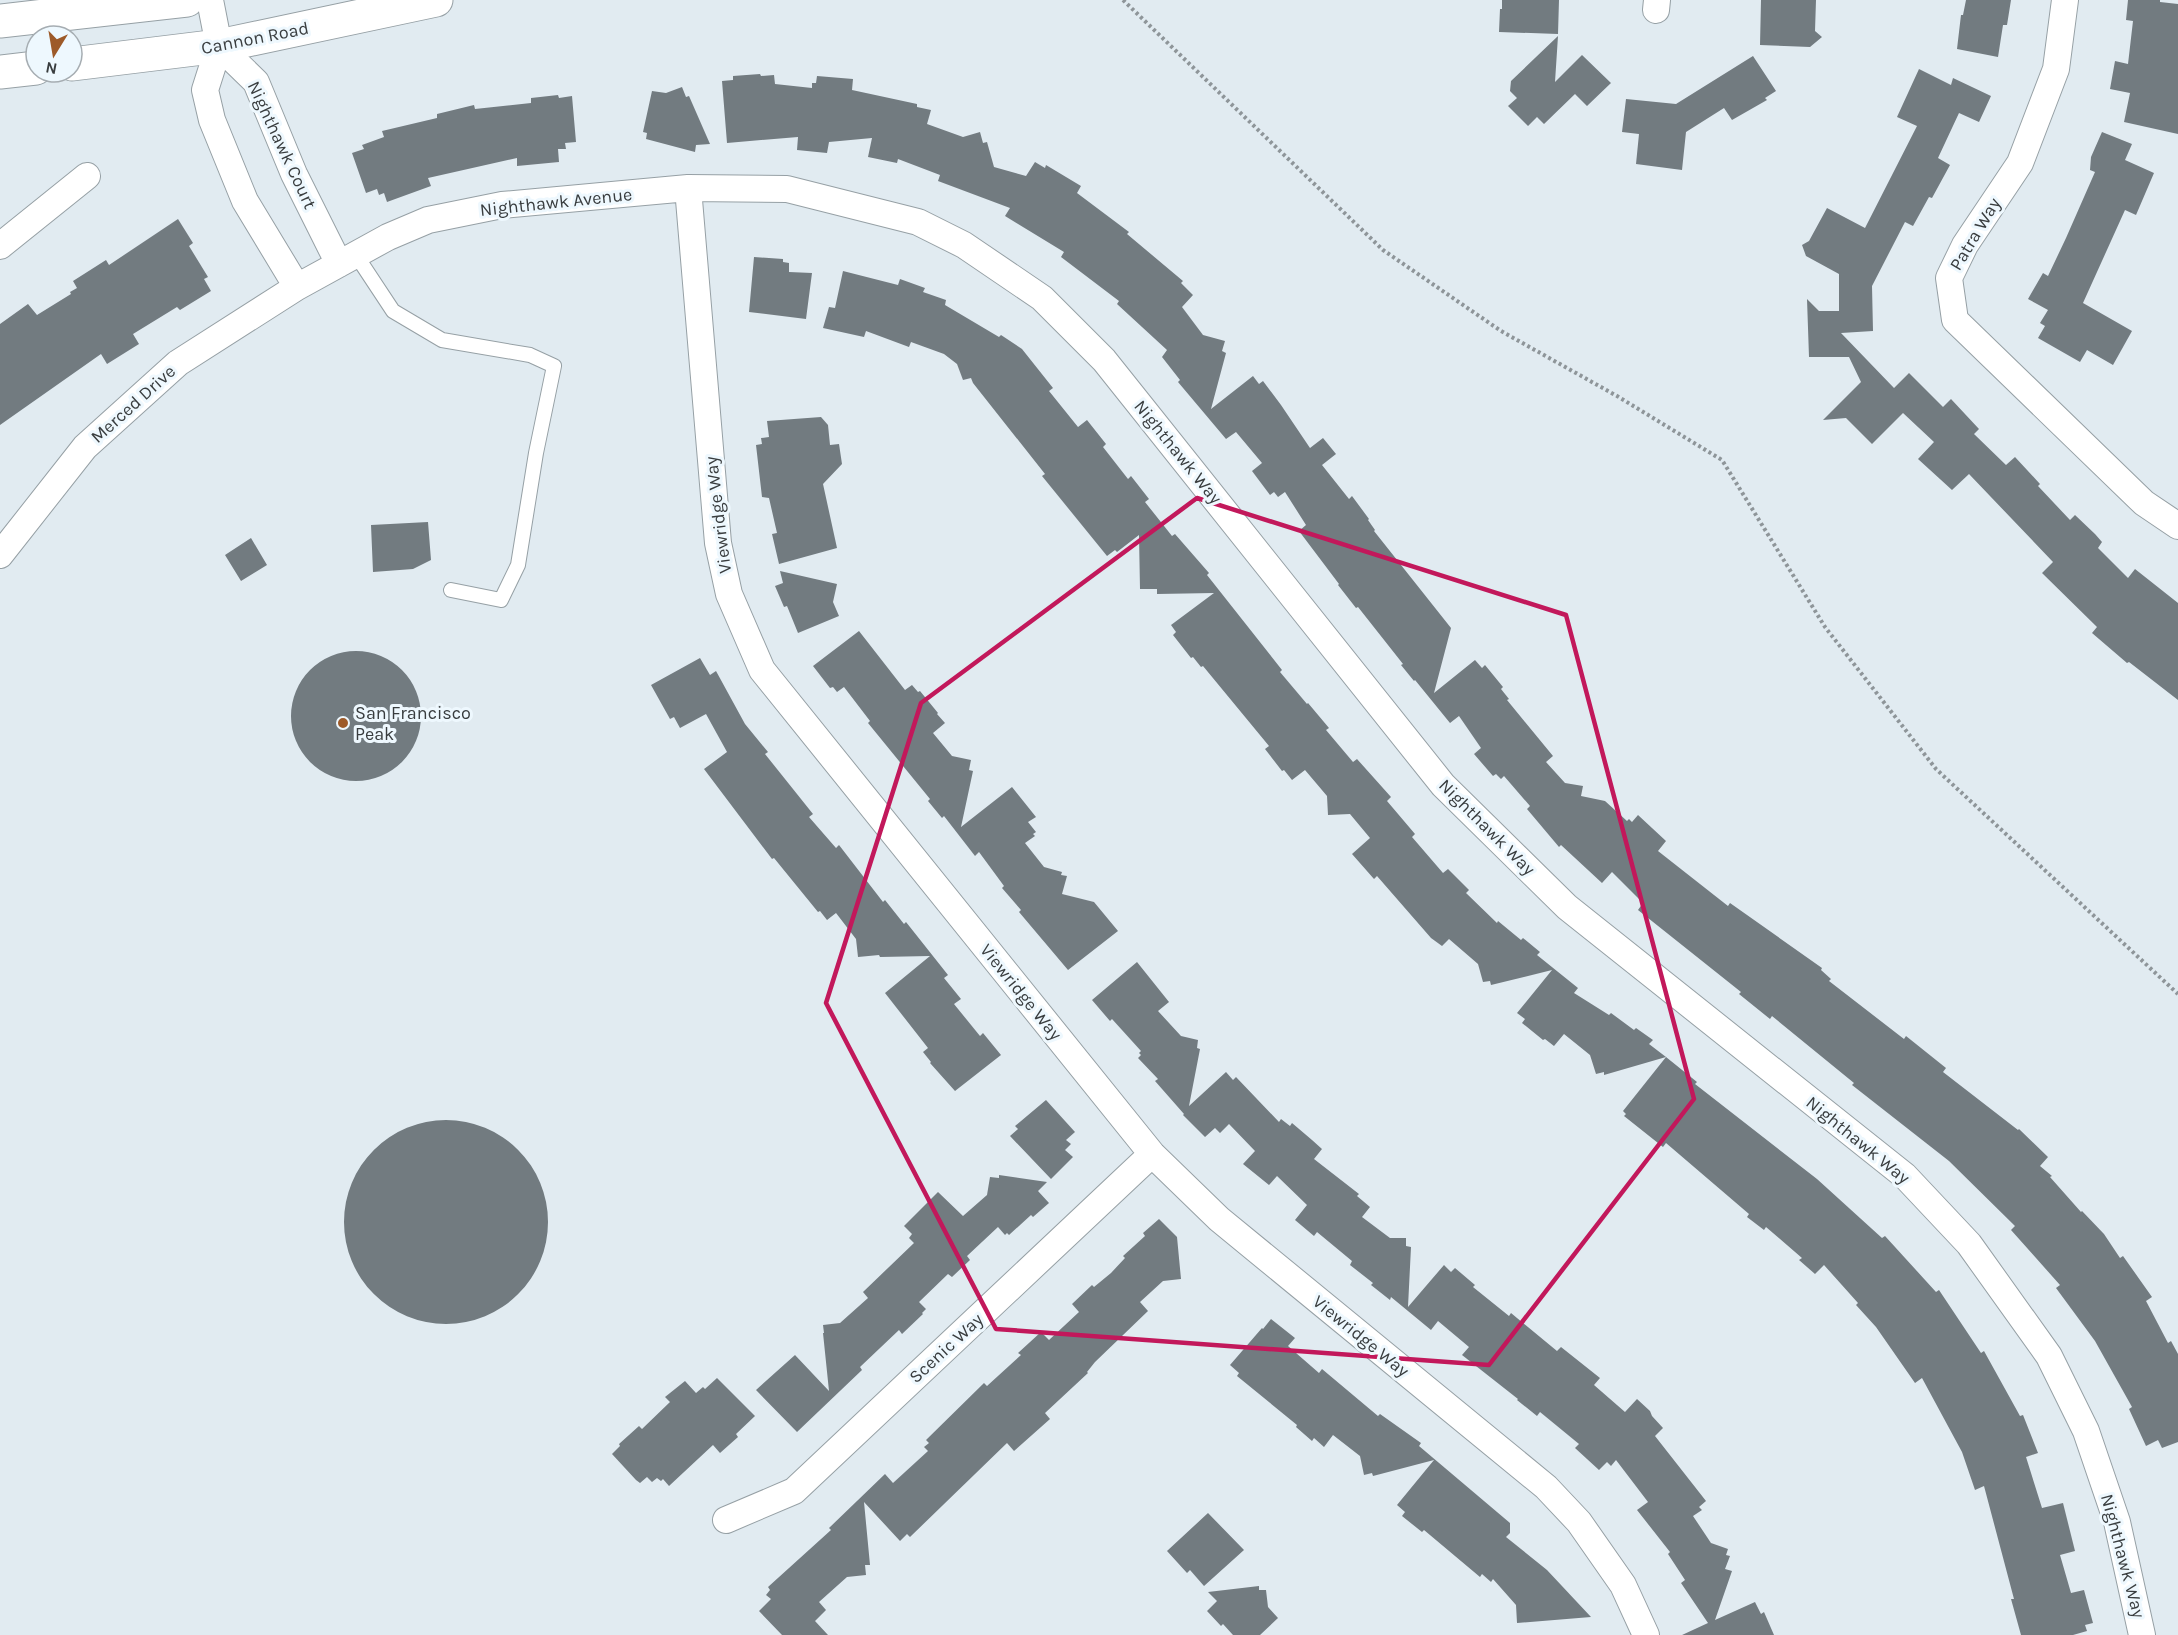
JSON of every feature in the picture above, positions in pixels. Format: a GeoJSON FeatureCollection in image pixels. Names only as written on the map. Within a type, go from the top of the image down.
{"type":"FeatureCollection","features":[{"type":"Feature","properties":{"kind":"main road"},"geometry":{"type":"LineString","coordinates":[[0,21],[187,0]]}},
{"type":"Feature","properties":{"kind":"main road","name":"Cannon Road"},"geometry":{"type":"LineString","coordinates":[[84,63],[219,46],[436,0]]}},
{"type":"Feature","properties":{"kind":"main road"},"geometry":{"type":"LineString","coordinates":[[0,72],[24,69]]}},
{"type":"Feature","properties":{"kind":"street"},"geometry":{"type":"LineString","coordinates":[[210,0],[219,46],[205,90],[212,120],[246,201],[297,287]]}},
{"type":"Feature","properties":{"kind":"street","name":"Patra Way"},"geometry":{"type":"LineString","coordinates":[[2065,0],[2056,69],[2020,163],[1965,245],[1949,278],[1954,320],[2144,503],[2178,526]]}},
{"type":"Feature","properties":{"kind":"street","name":"Nighthawk Court"},"geometry":{"type":"LineString","coordinates":[[219,46],[256,82],[294,174],[347,260]]}},
{"type":"Feature","properties":{"kind":"street"},"geometry":{"type":"LineString","coordinates":[[0,246],[87,176]]}},
{"type":"Feature","properties":{"kind":"street","name":"Nighthawk Avenue"},"geometry":{"type":"LineString","coordinates":[[297,287],[388,237],[428,220],[502,205],[688,188]]}},
{"type":"Feature","properties":{"kind":"street","name":"Viewridge Way"},"geometry":{"type":"LineString","coordinates":[[688,188],[718,543],[729,594],[762,670],[1152,1154],[1219,1219],[1546,1487],[1579,1522],[1623,1585],[1646,1635]]}},
{"type":"Feature","properties":{"kind":"street","name":"Nighthawk Way"},"geometry":{"type":"LineString","coordinates":[[688,188],[787,189],[918,222],[964,245],[1042,298],[1104,360],[1443,785],[1567,907],[1905,1176],[1968,1244],[2049,1356],[2086,1431],[2117,1522],[2142,1635]]}},
{"type":"Feature","properties":{"kind":"street","name":"Merced Drive"},"geometry":{"type":"LineString","coordinates":[[0,555],[85,447],[102,431],[178,363],[297,287]]}},
{"type":"Feature","properties":{"kind":"street","name":"Scenic Way"},"geometry":{"type":"LineString","coordinates":[[726,1520],[794,1491],[1152,1154]]}},
{"type":"Feature","properties":{"kind":"lane"},"geometry":{"type":"LineString","coordinates":[[347,260],[393,311],[442,340],[530,355],[554,366],[536,453],[519,565],[501,600],[451,591]]}},
{"type":"Feature","properties":{"kind":"path"},"geometry":{"type":"LineString","coordinates":[[1123,0],[1383,250],[1501,331],[1617,396],[1722,460],[1825,627],[1936,769],[2178,994]]}},
{"type":"Feature","properties":{"kind":"highlighted area"},"geometry":{"type":"Polygon","coordinates":[[[1197,498],[1566,615],[1694,1099],[1489,1365],[996,1329],[826,1003],[921,703],[1197,498]]]}},
{"type":"Feature","properties":{"kind":"building"},"geometry":{"type":"Polygon","coordinates":[[[1502,0],[1559,0],[1558,34],[1499,32],[1502,0]]]}},
{"type":"Feature","properties":{"kind":"building"},"geometry":{"type":"Polygon","coordinates":[[[1761,0],[1816,0],[1815,31],[1822,37],[1810,47],[1760,45],[1761,0]]]}},
{"type":"Feature","properties":{"kind":"building"},"geometry":{"type":"Polygon","coordinates":[[[1966,0],[2011,0],[2007,25],[2003,25],[1998,57],[1957,49],[1961,15],[1963,15],[1966,0]]]}},
{"type":"Feature","properties":{"kind":"building"},"geometry":{"type":"Polygon","coordinates":[[[2128,0],[2160,0],[2160,2],[2178,4],[2178,134],[2124,122],[2130,93],[2110,89],[2115,61],[2128,64],[2133,21],[2126,20],[2128,0]]]}},
{"type":"Feature","properties":{"kind":"building"},"geometry":{"type":"Polygon","coordinates":[[[1558,36],[1555,82],[1582,55],[1611,83],[1587,106],[1575,94],[1544,124],[1537,117],[1528,126],[1508,106],[1517,98],[1510,91],[1511,81],[1558,36]]]}},
{"type":"Feature","properties":{"kind":"building"},"geometry":{"type":"Polygon","coordinates":[[[1753,56],[1776,91],[1765,98],[1767,100],[1732,120],[1724,108],[1686,132],[1682,170],[1636,164],[1639,134],[1622,132],[1626,99],[1676,104],[1753,56]]]}},
{"type":"Feature","properties":{"kind":"building"},"geometry":{"type":"Polygon","coordinates":[[[1919,69],[1951,85],[1953,78],[1991,96],[1979,122],[1959,113],[1938,158],[1950,165],[1913,226],[1905,222],[1872,286],[1873,331],[1841,333],[1894,388],[1909,373],[1943,407],[1951,399],[1979,429],[1974,434],[2006,465],[2015,457],[2070,520],[2075,515],[2095,534],[2102,542],[2098,548],[2128,578],[2135,569],[2178,603],[2178,700],[2129,662],[2127,663],[2092,633],[2097,627],[2042,573],[2053,562],[1969,474],[1952,490],[1918,459],[1934,442],[1903,413],[1872,444],[1846,418],[1823,420],[1861,382],[1849,357],[1809,357],[1807,299],[1819,311],[1839,311],[1839,274],[1806,256],[1802,245],[1809,241],[1827,208],[1865,228],[1917,126],[1897,117],[1919,69]]]}},
{"type":"Feature","properties":{"kind":"building"},"geometry":{"type":"Polygon","coordinates":[[[760,74],[761,76],[774,75],[775,84],[812,88],[812,83],[816,83],[817,76],[853,79],[852,90],[917,104],[917,107],[931,110],[927,124],[963,137],[980,132],[983,143],[987,142],[994,167],[1026,176],[1035,162],[1045,168],[1046,165],[1081,186],[1077,193],[1129,232],[1127,234],[1183,281],[1181,283],[1193,295],[1182,307],[1203,335],[1225,341],[1222,351],[1226,353],[1211,409],[1253,376],[1259,384],[1263,381],[1310,448],[1323,438],[1336,454],[1322,465],[1349,499],[1352,496],[1369,519],[1374,531],[1451,628],[1434,693],[1475,660],[1482,668],[1485,665],[1503,687],[1501,689],[1509,699],[1507,700],[1553,756],[1546,762],[1565,783],[1583,786],[1581,796],[1605,801],[1627,821],[1629,819],[1632,822],[1638,815],[1666,841],[1658,851],[1728,906],[1730,903],[1822,968],[1821,970],[1831,979],[1829,981],[1904,1039],[1906,1036],[1946,1068],[1943,1072],[2019,1129],[2048,1157],[2040,1166],[2052,1176],[2050,1177],[2081,1212],[2104,1234],[2120,1258],[2123,1256],[2152,1297],[2146,1301],[2168,1343],[2171,1341],[2178,1354],[2178,1442],[2162,1448],[2158,1440],[2146,1446],[2129,1409],[2132,1407],[2095,1341],[2056,1288],[2060,1285],[2011,1230],[2015,1226],[1949,1161],[1852,1085],[1854,1083],[1772,1016],[1770,1019],[1739,994],[1741,992],[1638,910],[1643,903],[1612,872],[1602,883],[1561,845],[1559,847],[1527,809],[1530,806],[1504,776],[1501,779],[1496,774],[1493,776],[1474,754],[1481,748],[1459,716],[1450,723],[1338,585],[1299,531],[1306,525],[1285,492],[1278,497],[1274,492],[1270,495],[1252,471],[1262,463],[1236,432],[1226,439],[1178,382],[1180,380],[1162,357],[1167,350],[1117,304],[1119,301],[1061,257],[1064,252],[1005,216],[1010,208],[938,181],[940,175],[898,159],[897,163],[868,157],[872,138],[829,142],[827,153],[797,150],[798,137],[727,143],[722,81],[733,80],[733,76],[760,74]]]}},
{"type":"Feature","properties":{"kind":"building"},"geometry":{"type":"Polygon","coordinates":[[[682,87],[686,97],[689,96],[710,144],[696,145],[695,152],[646,139],[647,133],[643,132],[652,91],[666,93],[682,87]]]}},
{"type":"Feature","properties":{"kind":"building"},"geometry":{"type":"Polygon","coordinates":[[[558,95],[559,98],[572,96],[576,142],[565,143],[566,149],[558,149],[559,162],[517,166],[517,158],[428,178],[431,186],[387,202],[384,193],[379,195],[377,189],[366,193],[352,153],[364,149],[362,145],[384,137],[382,131],[437,118],[437,114],[474,105],[475,109],[531,103],[531,98],[558,95]]]}},
{"type":"Feature","properties":{"kind":"building"},"geometry":{"type":"Polygon","coordinates":[[[2102,132],[2132,144],[2125,160],[2154,173],[2136,215],[2125,210],[2083,303],[2132,331],[2113,365],[2087,350],[2080,362],[2038,338],[2045,326],[2040,323],[2048,310],[2028,299],[2043,273],[2048,276],[2066,238],[2095,172],[2090,170],[2091,157],[2102,132]]]}},
{"type":"Feature","properties":{"kind":"building"},"geometry":{"type":"Polygon","coordinates":[[[178,219],[193,243],[189,246],[208,277],[204,279],[211,291],[180,310],[177,307],[133,334],[139,344],[107,364],[101,354],[0,425],[0,324],[28,304],[37,315],[71,294],[70,292],[77,288],[73,281],[106,260],[109,265],[178,219]]]}},
{"type":"Feature","properties":{"kind":"building"},"geometry":{"type":"Polygon","coordinates":[[[754,257],[783,259],[783,262],[789,263],[789,272],[812,273],[806,319],[749,312],[754,257]]]}},
{"type":"Feature","properties":{"kind":"building"},"geometry":{"type":"Polygon","coordinates":[[[843,271],[898,285],[900,279],[925,288],[923,292],[946,300],[945,305],[1022,349],[1053,388],[1049,391],[1078,427],[1087,420],[1106,444],[1103,447],[1128,479],[1131,476],[1149,499],[1145,502],[1172,536],[1175,534],[1209,573],[1207,575],[1282,670],[1280,672],[1329,728],[1326,730],[1353,762],[1357,759],[1391,797],[1387,801],[1415,834],[1412,837],[1443,873],[1448,869],[1469,890],[1466,893],[1497,923],[1498,921],[1540,952],[1537,955],[1578,988],[1574,993],[1609,1015],[1611,1013],[1634,1030],[1636,1028],[1653,1040],[1649,1044],[1666,1057],[1604,1075],[1604,1072],[1596,1074],[1590,1055],[1564,1034],[1554,1046],[1522,1023],[1525,1019],[1517,1013],[1552,970],[1491,985],[1490,981],[1483,982],[1478,964],[1449,939],[1442,946],[1431,938],[1377,876],[1374,879],[1352,854],[1370,838],[1350,814],[1328,815],[1327,796],[1305,770],[1292,780],[1284,770],[1282,771],[1265,749],[1269,746],[1203,666],[1201,667],[1193,657],[1191,658],[1173,635],[1176,632],[1171,625],[1214,593],[1157,594],[1157,589],[1140,589],[1139,535],[1117,552],[1115,550],[1107,556],[1042,476],[1045,474],[971,378],[963,380],[957,364],[944,354],[911,342],[909,347],[866,331],[864,337],[823,328],[829,307],[835,308],[843,271]]]}},
{"type":"Feature","properties":{"kind":"building"},"geometry":{"type":"Polygon","coordinates":[[[821,417],[828,425],[830,445],[839,444],[842,464],[823,484],[837,548],[779,564],[772,534],[777,533],[769,498],[762,497],[756,445],[762,444],[761,438],[769,437],[767,421],[821,417]]]}},
{"type":"Feature","properties":{"kind":"building"},"geometry":{"type":"Polygon","coordinates":[[[428,522],[431,560],[413,569],[373,572],[371,525],[428,522]]]}},
{"type":"Feature","properties":{"kind":"building"},"geometry":{"type":"Polygon","coordinates":[[[251,538],[267,565],[241,581],[225,555],[251,538]]]}},
{"type":"Feature","properties":{"kind":"building"},"geometry":{"type":"Polygon","coordinates":[[[780,571],[837,584],[833,602],[839,616],[798,633],[787,606],[784,607],[775,586],[783,583],[780,571]]]}},
{"type":"Feature","properties":{"kind":"building"},"geometry":{"type":"Polygon","coordinates":[[[859,631],[905,690],[912,685],[938,713],[945,723],[933,733],[952,756],[971,760],[969,770],[973,771],[961,827],[1012,787],[1036,817],[1028,822],[1036,832],[1033,834],[1035,836],[1025,843],[1044,867],[1062,872],[1061,875],[1067,876],[1062,894],[1094,902],[1118,931],[1068,970],[1019,912],[1021,910],[1002,888],[1004,886],[979,852],[975,856],[944,816],[942,818],[928,801],[930,799],[868,723],[870,721],[844,687],[837,692],[833,687],[830,688],[813,666],[859,631]]]}},
{"type":"Feature","properties":{"kind":"building"},"geometry":{"type":"Polygon","coordinates":[[[356,651],[381,656],[402,670],[416,691],[421,716],[416,741],[402,762],[381,776],[356,781],[331,776],[310,762],[296,741],[291,716],[296,691],[310,670],[331,656],[356,651]]]}},
{"type":"Feature","properties":{"kind":"building"},"geometry":{"type":"Polygon","coordinates":[[[700,658],[710,675],[716,671],[745,724],[768,752],[765,754],[813,814],[809,817],[836,848],[839,845],[883,902],[885,900],[904,924],[906,922],[948,975],[944,978],[961,999],[954,1004],[980,1036],[983,1033],[1001,1055],[955,1091],[930,1063],[923,1052],[928,1048],[885,993],[930,956],[858,957],[856,939],[836,913],[827,920],[820,911],[818,912],[774,858],[772,859],[704,769],[727,752],[706,714],[680,728],[674,717],[670,719],[651,685],[700,658]]]}},
{"type":"Feature","properties":{"kind":"building"},"geometry":{"type":"Polygon","coordinates":[[[1137,962],[1169,1002],[1158,1011],[1181,1036],[1198,1040],[1197,1048],[1200,1049],[1189,1106],[1226,1072],[1233,1080],[1236,1077],[1279,1122],[1281,1119],[1290,1126],[1292,1123],[1322,1149],[1314,1159],[1359,1194],[1357,1196],[1370,1207],[1362,1217],[1390,1238],[1406,1238],[1406,1246],[1411,1247],[1408,1307],[1444,1265],[1451,1272],[1455,1268],[1475,1285],[1473,1287],[1509,1316],[1511,1313],[1557,1351],[1561,1347],[1600,1378],[1594,1385],[1625,1412],[1637,1399],[1650,1411],[1663,1428],[1655,1436],[1706,1501],[1699,1507],[1702,1510],[1693,1516],[1711,1543],[1728,1549],[1726,1555],[1730,1556],[1725,1569],[1732,1571],[1715,1620],[1755,1602],[1761,1614],[1764,1612],[1774,1635],[1682,1635],[1708,1623],[1681,1583],[1685,1580],[1668,1554],[1670,1552],[1637,1510],[1648,1502],[1616,1460],[1611,1466],[1607,1462],[1599,1470],[1575,1448],[1579,1444],[1540,1412],[1537,1416],[1462,1355],[1469,1347],[1438,1321],[1431,1330],[1391,1297],[1390,1300],[1371,1285],[1373,1283],[1350,1265],[1352,1261],[1317,1232],[1314,1236],[1295,1220],[1307,1205],[1277,1176],[1269,1185],[1243,1164],[1255,1151],[1229,1124],[1220,1133],[1215,1128],[1205,1137],[1183,1115],[1155,1081],[1158,1079],[1138,1058],[1141,1051],[1092,1000],[1137,962]]]}},
{"type":"Feature","properties":{"kind":"building"},"geometry":{"type":"Polygon","coordinates":[[[1666,1057],[1697,1082],[1695,1084],[1817,1179],[1882,1238],[1885,1236],[1936,1292],[1939,1290],[1981,1353],[1984,1351],[2020,1416],[2023,1415],[2038,1453],[2026,1457],[2042,1508],[2063,1503],[2075,1551],[2060,1555],[2071,1593],[2084,1590],[2093,1623],[2085,1625],[2087,1631],[2073,1635],[2021,1635],[2011,1599],[2014,1599],[1984,1486],[1975,1490],[1962,1452],[1922,1378],[1915,1383],[1876,1327],[1856,1305],[1858,1303],[1824,1265],[1815,1274],[1799,1260],[1802,1258],[1766,1227],[1764,1230],[1747,1217],[1749,1214],[1666,1143],[1663,1147],[1624,1116],[1626,1114],[1623,1111],[1666,1057]]]}},
{"type":"Feature","properties":{"kind":"building"},"geometry":{"type":"Polygon","coordinates":[[[1046,1100],[1075,1132],[1066,1140],[1071,1144],[1065,1150],[1073,1157],[1051,1179],[1010,1136],[1018,1129],[1015,1126],[1046,1100]]]}},
{"type":"Feature","properties":{"kind":"building"},"geometry":{"type":"Polygon","coordinates":[[[436,1120],[456,1120],[476,1124],[494,1132],[511,1143],[525,1157],[544,1192],[548,1222],[544,1252],[536,1270],[525,1287],[511,1301],[476,1320],[456,1324],[436,1324],[416,1320],[398,1312],[381,1301],[367,1287],[348,1252],[344,1232],[344,1212],[348,1192],[356,1174],[367,1157],[381,1143],[416,1124],[436,1120]]]}},
{"type":"Feature","properties":{"kind":"building"},"geometry":{"type":"Polygon","coordinates":[[[999,1175],[1047,1182],[1038,1191],[1049,1203],[1033,1217],[1031,1215],[1009,1235],[1007,1233],[1005,1235],[998,1227],[967,1256],[970,1260],[952,1277],[948,1274],[919,1302],[926,1309],[923,1314],[902,1334],[899,1330],[860,1367],[862,1370],[797,1432],[756,1390],[795,1355],[829,1391],[823,1325],[840,1323],[868,1298],[863,1292],[914,1243],[909,1238],[912,1234],[904,1226],[938,1192],[963,1216],[987,1195],[990,1177],[999,1178],[999,1175]]]}},
{"type":"Feature","properties":{"kind":"building"},"geometry":{"type":"Polygon","coordinates":[[[1159,1219],[1177,1237],[1181,1279],[1163,1281],[1140,1302],[1148,1311],[1095,1362],[1088,1373],[1045,1413],[1050,1419],[1014,1451],[1007,1443],[910,1537],[907,1534],[900,1541],[864,1502],[870,1565],[865,1565],[866,1575],[847,1577],[819,1602],[826,1610],[815,1621],[828,1635],[782,1635],[759,1611],[771,1599],[766,1595],[770,1590],[768,1587],[831,1530],[829,1528],[885,1474],[893,1483],[928,1451],[924,1447],[929,1443],[926,1440],[984,1383],[987,1386],[1021,1355],[1018,1353],[1041,1332],[1049,1340],[1079,1312],[1072,1304],[1092,1285],[1094,1287],[1111,1273],[1125,1258],[1123,1256],[1145,1236],[1143,1233],[1159,1219]]]}},
{"type":"Feature","properties":{"kind":"building"},"geometry":{"type":"Polygon","coordinates":[[[1271,1319],[1295,1338],[1288,1346],[1319,1373],[1322,1369],[1378,1416],[1380,1414],[1421,1443],[1419,1446],[1510,1523],[1510,1533],[1506,1537],[1547,1570],[1591,1617],[1517,1623],[1516,1605],[1493,1579],[1491,1582],[1482,1574],[1480,1577],[1424,1530],[1422,1532],[1402,1516],[1405,1512],[1397,1505],[1434,1460],[1373,1476],[1372,1473],[1364,1475],[1360,1456],[1333,1435],[1324,1447],[1314,1438],[1312,1441],[1296,1427],[1297,1425],[1237,1376],[1239,1373],[1230,1365],[1271,1319]]]}},
{"type":"Feature","properties":{"kind":"building"},"geometry":{"type":"Polygon","coordinates":[[[717,1378],[755,1416],[736,1434],[738,1437],[720,1453],[713,1445],[669,1486],[663,1479],[661,1481],[657,1478],[652,1482],[647,1477],[640,1483],[636,1480],[612,1454],[620,1446],[619,1444],[639,1426],[642,1429],[670,1402],[665,1397],[685,1381],[696,1393],[703,1387],[705,1389],[717,1378]]]}},
{"type":"Feature","properties":{"kind":"building"},"geometry":{"type":"Polygon","coordinates":[[[1208,1513],[1244,1550],[1204,1586],[1190,1570],[1187,1573],[1167,1551],[1208,1513]]]}},
{"type":"Feature","properties":{"kind":"building"},"geometry":{"type":"Polygon","coordinates":[[[1259,1586],[1259,1590],[1266,1590],[1268,1607],[1278,1618],[1260,1635],[1233,1635],[1207,1611],[1217,1601],[1208,1592],[1259,1586]]]}},
{"type":"Feature","properties":{"kind":"place","name":"San Francisco Peak"},"geometry":{"type":"Point","coordinates":[343,723]}}]}
